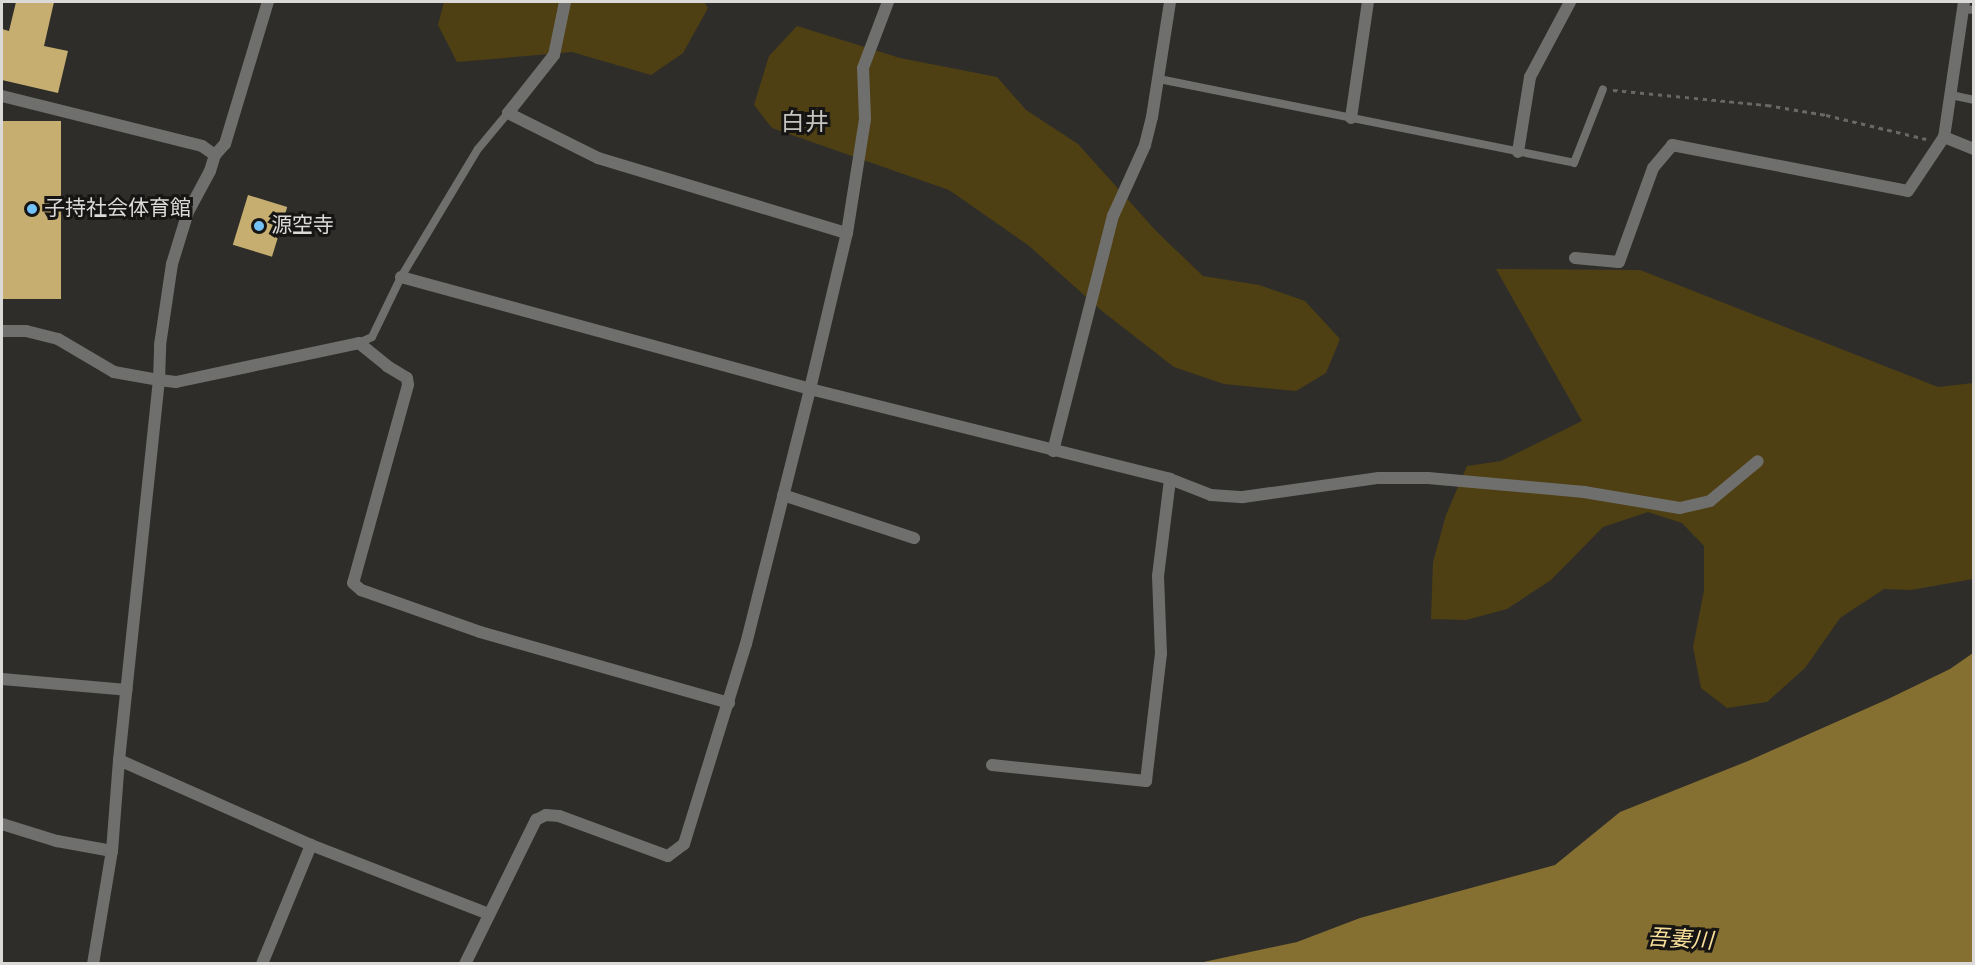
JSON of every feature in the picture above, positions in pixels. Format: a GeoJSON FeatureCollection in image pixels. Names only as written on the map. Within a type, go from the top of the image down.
{"type":"FeatureCollection","features":[{"type":"Feature","properties":{"kind":"street"},"geometry":{"type":"LineString","coordinates":[[93,963],[112,851],[119,760],[159,380],[160,345],[172,264],[188,212],[210,171],[214,154],[225,144],[268,2]]}},
{"type":"Feature","properties":{"kind":"street"},"geometry":{"type":"LineString","coordinates":[[565,2],[554,55],[508,113],[598,158],[847,233]]}},
{"type":"Feature","properties":{"kind":"street"},"geometry":{"type":"LineString","coordinates":[[465,963],[536,820],[546,815],[559,816],[668,855],[684,844],[729,703],[810,389],[847,233],[865,119],[863,68],[888,2]]}},
{"type":"Feature","properties":{"kind":"street"},"geometry":{"type":"LineString","coordinates":[[1053,451],[1113,216],[1145,145],[1159,79],[1170,2]]}},
{"type":"Feature","properties":{"kind":"street"},"geometry":{"type":"LineString","coordinates":[[1351,118],[1368,2]]}},
{"type":"Feature","properties":{"kind":"street"},"geometry":{"type":"LineString","coordinates":[[1518,152],[1530,77],[1570,2]]}},
{"type":"Feature","properties":{"kind":"street"},"geometry":{"type":"LineString","coordinates":[[1575,258],[1619,262],[1653,168],[1672,145],[1908,191],[1944,137],[1967,7]]}},
{"type":"Feature","properties":{"kind":"street"},"geometry":{"type":"LineString","coordinates":[[2,96],[202,146],[214,154]]}},
{"type":"Feature","properties":{"kind":"street"},"geometry":{"type":"LineString","coordinates":[[1944,137],[1974,148]]}},
{"type":"Feature","properties":{"kind":"street"},"geometry":{"type":"LineString","coordinates":[[401,277],[810,389],[1170,479],[1211,495],[1243,497],[1379,478],[1428,478],[1584,492],[1680,508],[1710,501],[1758,461]]}},
{"type":"Feature","properties":{"kind":"street"},"geometry":{"type":"LineString","coordinates":[[2,331],[26,331],[58,339],[114,372],[176,382],[359,344],[407,378],[408,385],[353,583],[361,590],[480,632],[729,703]]}},
{"type":"Feature","properties":{"kind":"street"},"geometry":{"type":"LineString","coordinates":[[992,765],[1146,781],[1161,654],[1158,576],[1170,479]]}},
{"type":"Feature","properties":{"kind":"street"},"geometry":{"type":"LineString","coordinates":[[783,495],[914,538]]}},
{"type":"Feature","properties":{"kind":"street"},"geometry":{"type":"LineString","coordinates":[[2,679],[128,690]]}},
{"type":"Feature","properties":{"kind":"street"},"geometry":{"type":"LineString","coordinates":[[119,760],[311,845],[489,914]]}},
{"type":"Feature","properties":{"kind":"street"},"geometry":{"type":"LineString","coordinates":[[2,824],[57,841],[112,851]]}},
{"type":"Feature","properties":{"kind":"street"},"geometry":{"type":"LineString","coordinates":[[262,963],[311,845]]}},
{"type":"Feature","properties":{"kind":"lane"},"geometry":{"type":"LineString","coordinates":[[1159,79],[1574,163],[1603,89]]}},
{"type":"Feature","properties":{"kind":"lane"},"geometry":{"type":"LineString","coordinates":[[1951,95],[1974,100]]}},
{"type":"Feature","properties":{"kind":"lane"},"geometry":{"type":"LineString","coordinates":[[359,344],[372,337],[401,277],[478,149],[508,113]]}},
{"type":"Feature","properties":{"kind":"path"},"geometry":{"type":"LineString","coordinates":[[1603,89],[1767,105],[1826,115],[1928,140],[1944,137]]}},
{"type":"Feature","properties":{"kind":"shaded area"},"geometry":{"type":"Polygon","coordinates":[[[444,2],[704,2],[708,8],[683,53],[651,75],[572,52],[457,62],[438,25],[444,2]]]}},
{"type":"Feature","properties":{"kind":"shaded area"},"geometry":{"type":"Polygon","coordinates":[[[797,26],[900,58],[997,77],[1026,110],[1078,144],[1156,231],[1203,276],[1259,285],[1305,301],[1340,339],[1326,373],[1296,391],[1224,384],[1174,367],[1102,311],[1028,245],[949,190],[772,128],[754,105],[769,56],[797,26]]]}},
{"type":"Feature","properties":{"kind":"shaded area"},"geometry":{"type":"Polygon","coordinates":[[[1496,269],[1640,270],[1938,387],[1973,383],[1973,579],[1911,590],[1884,589],[1840,618],[1805,668],[1767,702],[1727,708],[1701,688],[1693,647],[1704,591],[1704,546],[1682,523],[1648,512],[1603,527],[1551,580],[1507,609],[1466,620],[1431,619],[1433,562],[1446,515],[1467,466],[1501,461],[1582,421],[1496,269]]]}},
{"type":"Feature","properties":{"kind":"water","name":"吾妻川"},"geometry":{"type":"Polygon","coordinates":[[[1973,653],[1973,963],[1199,963],[1297,942],[1360,918],[1555,865],[1620,812],[1748,761],[1888,699],[1950,669],[1973,653]]]}},
{"type":"Feature","properties":{"kind":"building"},"geometry":{"type":"Polygon","coordinates":[[[16,2],[54,2],[44,46],[68,51],[58,93],[2,80],[2,29],[9,31],[16,2]]]}},
{"type":"Feature","properties":{"kind":"building","name":"子持社会体育館"},"geometry":{"type":"Polygon","coordinates":[[[2,121],[61,121],[61,299],[2,299],[2,121]]]}},
{"type":"Feature","properties":{"kind":"building","name":"源空寺"},"geometry":{"type":"Polygon","coordinates":[[[248,195],[287,207],[272,257],[233,245],[248,195]]]}},
{"type":"Feature","properties":{"kind":"place","name":"子持社会体育館"},"geometry":{"type":"Point","coordinates":[32,209]}},
{"type":"Feature","properties":{"kind":"place","name":"源空寺"},"geometry":{"type":"Point","coordinates":[259,226]}},
{"type":"Feature","properties":{"kind":"district","name":"白井"},"geometry":{"type":"Point","coordinates":[805,124]}}]}
